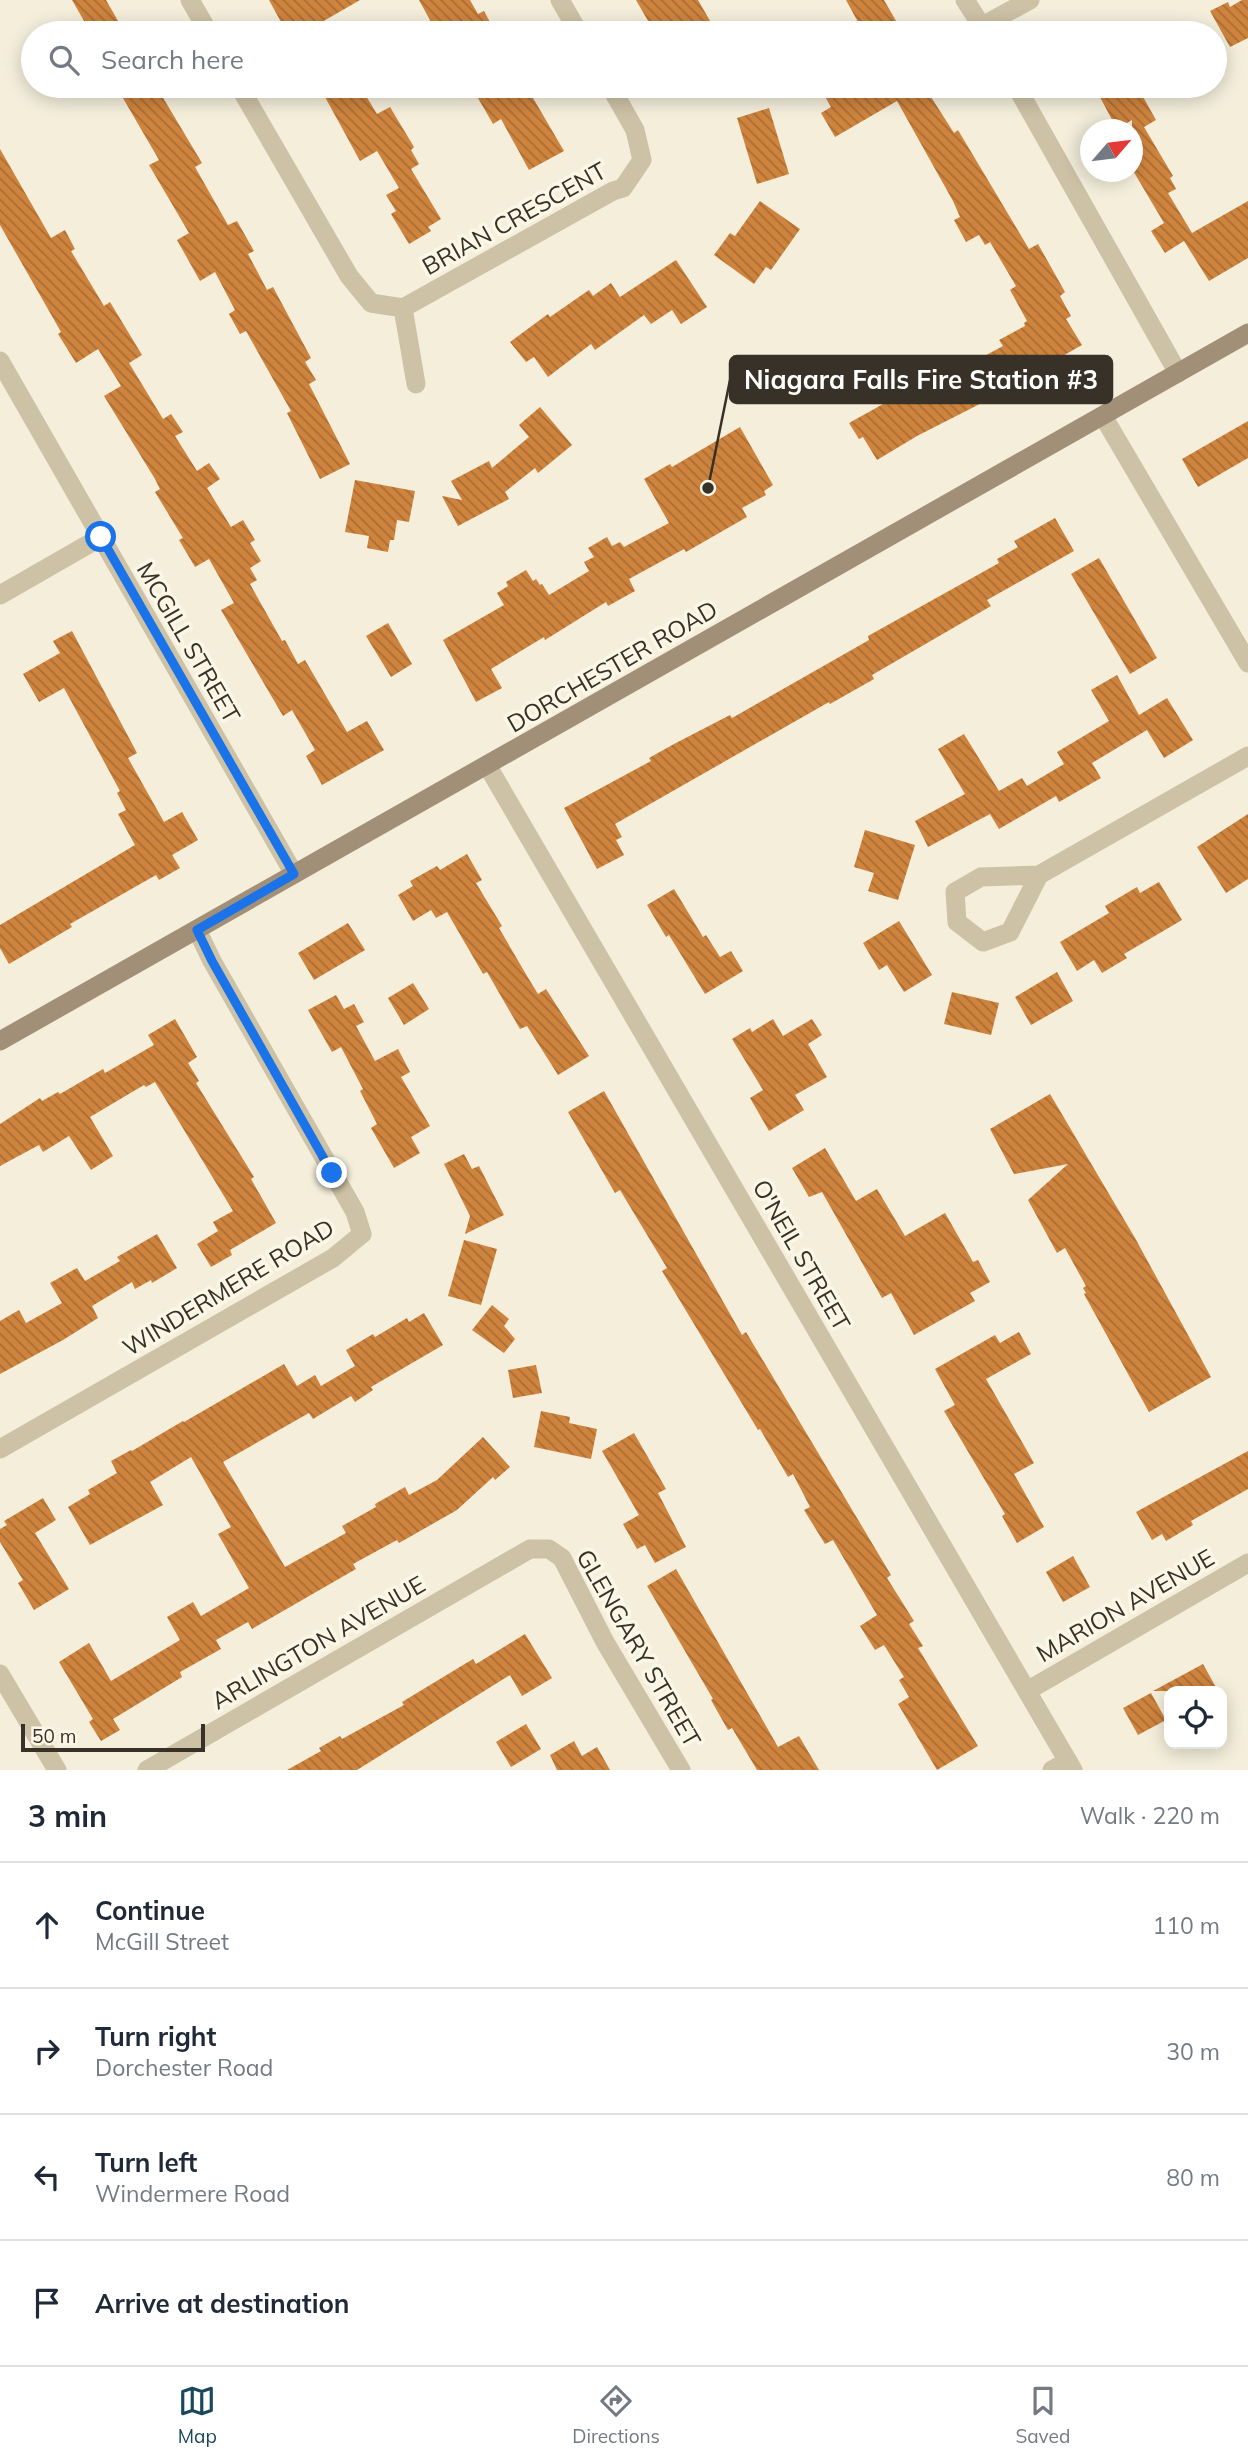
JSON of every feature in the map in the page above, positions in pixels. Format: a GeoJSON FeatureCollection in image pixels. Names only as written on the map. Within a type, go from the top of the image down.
{"type":"FeatureCollection","features":[{"type":"Feature","properties":{"kind":"main road","name":"DORCHESTER ROAD"},"geometry":{"type":"LineString","coordinates":[[0,1041],[1248,333]]}},
{"type":"Feature","properties":{"kind":"street"},"geometry":{"type":"LineString","coordinates":[[190,0],[202,21]]}},
{"type":"Feature","properties":{"kind":"street"},"geometry":{"type":"LineString","coordinates":[[560,0],[572,21]]}},
{"type":"Feature","properties":{"kind":"street"},"geometry":{"type":"LineString","coordinates":[[965,0],[978,21]]}},
{"type":"Feature","properties":{"kind":"street"},"geometry":{"type":"LineString","coordinates":[[998,21],[1030,0]]}},
{"type":"Feature","properties":{"kind":"street"},"geometry":{"type":"LineString","coordinates":[[247,98],[349,276],[371,303],[403,308],[416,384]]}},
{"type":"Feature","properties":{"kind":"street","name":"BRIAN CRESCENT"},"geometry":{"type":"LineString","coordinates":[[403,308],[613,191],[623,188],[642,160],[635,130],[617,98]]}},
{"type":"Feature","properties":{"kind":"street"},"geometry":{"type":"LineString","coordinates":[[1023,98],[1178,373]]}},
{"type":"Feature","properties":{"kind":"street","name":"MCGILL STREET"},"geometry":{"type":"LineString","coordinates":[[0,361],[294,874]]}},
{"type":"Feature","properties":{"kind":"street"},"geometry":{"type":"LineString","coordinates":[[1102,416],[1248,663]]}},
{"type":"Feature","properties":{"kind":"street"},"geometry":{"type":"LineString","coordinates":[[0,595],[101,537]]}},
{"type":"Feature","properties":{"kind":"street"},"geometry":{"type":"LineString","coordinates":[[1039,875],[1010,932],[984,942],[957,922],[956,892],[981,877],[1039,875],[1248,756]]}},
{"type":"Feature","properties":{"kind":"street","name":"O'NEIL STREET"},"geometry":{"type":"LineString","coordinates":[[487,765],[1027,1691],[1064,1767]]}},
{"type":"Feature","properties":{"kind":"street","name":"WINDERMERE ROAD"},"geometry":{"type":"LineString","coordinates":[[0,1449],[333,1258],[362,1234],[355,1212],[197,930]]}},
{"type":"Feature","properties":{"kind":"street","name":"GLENGARY STREET"},"geometry":{"type":"LineString","coordinates":[[514,1556],[530,1549],[549,1549],[562,1558],[605,1643],[681,1770]]}},
{"type":"Feature","properties":{"kind":"street","name":"ARLINGTON AVENUE"},"geometry":{"type":"LineString","coordinates":[[147,1770],[514,1556]]}},
{"type":"Feature","properties":{"kind":"street","name":"MARION AVENUE"},"geometry":{"type":"LineString","coordinates":[[1027,1691],[1248,1563]]}},
{"type":"Feature","properties":{"kind":"street"},"geometry":{"type":"LineString","coordinates":[[0,1674],[57,1770]]}},
{"type":"Feature","properties":{"kind":"building"},"geometry":{"type":"Polygon","coordinates":[[[72,0],[106,0],[118,21],[84,21],[72,0]]]}},
{"type":"Feature","properties":{"kind":"building"},"geometry":{"type":"Polygon","coordinates":[[[269,0],[360,0],[324,21],[280,21],[269,0]]]}},
{"type":"Feature","properties":{"kind":"building"},"geometry":{"type":"Polygon","coordinates":[[[419,0],[470,0],[478,14],[484,11],[489,21],[430,21],[419,0]]]}},
{"type":"Feature","properties":{"kind":"building"},"geometry":{"type":"Polygon","coordinates":[[[636,0],[698,0],[710,21],[648,21],[636,0]]]}},
{"type":"Feature","properties":{"kind":"building"},"geometry":{"type":"Polygon","coordinates":[[[846,0],[884,0],[896,21],[857,21],[846,0]]]}},
{"type":"Feature","properties":{"kind":"building"},"geometry":{"type":"Polygon","coordinates":[[[1242,0],[1248,0],[1248,38],[1230,47],[1227,42],[1227,21],[1216,21],[1210,11],[1228,2],[1230,7],[1242,0]]]}},
{"type":"Feature","properties":{"kind":"building"},"geometry":{"type":"Polygon","coordinates":[[[123,98],[163,98],[202,163],[195,167],[228,225],[237,221],[254,251],[248,254],[267,290],[273,287],[311,358],[305,362],[316,380],[309,384],[350,464],[320,479],[287,413],[291,411],[246,331],[240,334],[229,314],[235,310],[215,272],[200,281],[177,240],[189,233],[149,165],[159,160],[123,98]]]}},
{"type":"Feature","properties":{"kind":"building"},"geometry":{"type":"Polygon","coordinates":[[[326,98],[367,98],[377,114],[390,107],[414,147],[411,150],[419,164],[411,169],[441,219],[428,227],[431,231],[409,244],[391,214],[396,211],[386,195],[399,188],[377,151],[360,161],[326,98]]]}},
{"type":"Feature","properties":{"kind":"building"},"geometry":{"type":"Polygon","coordinates":[[[478,98],[533,98],[564,151],[529,170],[501,119],[493,124],[478,98]]]}},
{"type":"Feature","properties":{"kind":"building"},"geometry":{"type":"Polygon","coordinates":[[[826,98],[932,98],[954,133],[958,130],[1029,249],[1038,244],[1065,292],[1060,296],[1071,316],[1066,319],[1082,345],[1022,379],[1023,382],[917,436],[877,460],[863,437],[859,439],[849,423],[946,369],[949,375],[1003,346],[999,340],[1025,326],[1027,321],[1010,290],[1016,286],[990,242],[985,245],[979,235],[966,242],[954,220],[960,217],[953,201],[897,101],[835,137],[821,113],[831,107],[826,98]]]}},
{"type":"Feature","properties":{"kind":"building"},"geometry":{"type":"Polygon","coordinates":[[[1100,98],[1144,98],[1156,120],[1144,127],[1173,176],[1170,178],[1176,189],[1168,193],[1192,233],[1248,201],[1248,258],[1209,281],[1184,241],[1165,253],[1151,231],[1164,223],[1140,182],[1143,182],[1143,119],[1112,119],[1100,98]]]}},
{"type":"Feature","properties":{"kind":"building"},"geometry":{"type":"Polygon","coordinates":[[[769,108],[789,174],[757,184],[737,118],[769,108]]]}},
{"type":"Feature","properties":{"kind":"building"},"geometry":{"type":"Polygon","coordinates":[[[0,149],[51,238],[65,230],[75,249],[71,251],[104,306],[110,302],[142,355],[129,363],[163,419],[171,414],[183,432],[175,436],[197,471],[209,463],[220,479],[207,488],[231,527],[243,520],[255,540],[250,543],[261,561],[250,568],[257,580],[250,584],[282,641],[285,640],[298,664],[305,660],[347,732],[367,721],[384,750],[322,785],[306,756],[315,750],[292,710],[283,716],[221,610],[234,603],[209,559],[195,567],[179,540],[183,538],[155,492],[160,489],[155,479],[104,396],[121,386],[98,349],[76,363],[0,225],[0,149]]]}},
{"type":"Feature","properties":{"kind":"building"},"geometry":{"type":"Polygon","coordinates":[[[760,201],[800,229],[771,270],[766,267],[754,284],[714,255],[730,233],[735,236],[760,201]]]}},
{"type":"Feature","properties":{"kind":"building"},"geometry":{"type":"Polygon","coordinates":[[[676,260],[707,307],[681,324],[672,310],[651,324],[644,315],[595,350],[591,344],[548,377],[534,357],[526,362],[510,342],[548,314],[550,317],[589,290],[593,296],[611,283],[620,297],[676,260]]]}},
{"type":"Feature","properties":{"kind":"building"},"geometry":{"type":"Polygon","coordinates":[[[540,407],[572,445],[538,473],[535,468],[505,492],[509,499],[458,526],[442,496],[462,500],[451,481],[489,461],[492,468],[529,437],[519,425],[540,407]]]}},
{"type":"Feature","properties":{"kind":"building"},"geometry":{"type":"Polygon","coordinates":[[[1248,421],[1248,458],[1198,487],[1182,459],[1248,421]]]}},
{"type":"Feature","properties":{"kind":"building"},"geometry":{"type":"Polygon","coordinates":[[[740,427],[773,485],[764,491],[766,495],[742,508],[747,517],[686,552],[684,549],[629,579],[635,591],[608,606],[606,602],[545,640],[544,637],[491,669],[502,688],[476,702],[443,640],[504,605],[497,593],[508,586],[506,582],[526,570],[533,581],[536,579],[542,584],[549,595],[589,571],[584,562],[594,557],[588,548],[607,537],[612,546],[620,542],[624,547],[669,523],[644,479],[670,464],[672,467],[740,427]]]}},
{"type":"Feature","properties":{"kind":"building"},"geometry":{"type":"Polygon","coordinates":[[[355,480],[415,491],[409,522],[397,520],[394,540],[390,540],[388,552],[367,548],[369,536],[345,532],[355,480]]]}},
{"type":"Feature","properties":{"kind":"building"},"geometry":{"type":"Polygon","coordinates":[[[1055,518],[1074,551],[987,600],[991,606],[872,675],[874,679],[615,824],[622,837],[616,840],[624,855],[597,869],[564,808],[651,761],[649,758],[674,744],[730,715],[732,718],[869,640],[868,636],[999,563],[997,559],[1018,547],[1014,541],[1055,518]]]}},
{"type":"Feature","properties":{"kind":"building"},"geometry":{"type":"Polygon","coordinates":[[[1099,558],[1157,658],[1130,674],[1071,574],[1099,558]]]}},
{"type":"Feature","properties":{"kind":"building"},"geometry":{"type":"Polygon","coordinates":[[[388,623],[412,664],[391,677],[366,636],[388,623]]]}},
{"type":"Feature","properties":{"kind":"building"},"geometry":{"type":"Polygon","coordinates":[[[72,631],[137,753],[128,758],[164,822],[182,812],[198,840],[172,855],[180,868],[159,880],[156,875],[70,924],[72,927],[9,964],[0,948],[0,925],[135,845],[118,814],[126,810],[117,793],[120,791],[64,688],[39,702],[23,674],[60,653],[53,641],[72,631]]]}},
{"type":"Feature","properties":{"kind":"building"},"geometry":{"type":"Polygon","coordinates":[[[1117,675],[1139,715],[1167,698],[1193,740],[1164,758],[1147,730],[1092,763],[1101,778],[1059,802],[1056,796],[999,829],[990,814],[928,847],[915,821],[965,794],[938,749],[964,734],[999,791],[1022,778],[1027,786],[1064,764],[1057,752],[1109,721],[1091,690],[1117,675]]]}},
{"type":"Feature","properties":{"kind":"building"},"geometry":{"type":"Polygon","coordinates":[[[1248,814],[1248,879],[1226,893],[1197,847],[1248,814]]]}},
{"type":"Feature","properties":{"kind":"building"},"geometry":{"type":"Polygon","coordinates":[[[865,830],[915,845],[898,900],[868,891],[874,873],[854,867],[865,830]]]}},
{"type":"Feature","properties":{"kind":"building"},"geometry":{"type":"Polygon","coordinates":[[[467,854],[482,880],[476,883],[502,926],[499,928],[527,976],[538,994],[546,989],[589,1056],[558,1075],[527,1026],[520,1029],[487,972],[483,974],[447,912],[436,918],[431,910],[413,921],[398,895],[413,886],[410,881],[437,866],[440,870],[467,854]]]}},
{"type":"Feature","properties":{"kind":"building"},"geometry":{"type":"Polygon","coordinates":[[[1159,882],[1182,920],[1124,954],[1127,958],[1102,973],[1094,960],[1077,971],[1060,942],[1109,913],[1105,906],[1137,887],[1140,893],[1159,882]]]}},
{"type":"Feature","properties":{"kind":"building"},"geometry":{"type":"Polygon","coordinates":[[[674,889],[703,937],[706,935],[720,957],[731,951],[743,971],[705,994],[647,905],[674,889]]]}},
{"type":"Feature","properties":{"kind":"building"},"geometry":{"type":"Polygon","coordinates":[[[899,921],[932,975],[904,992],[887,965],[879,970],[863,943],[899,921]]]}},
{"type":"Feature","properties":{"kind":"building"},"geometry":{"type":"Polygon","coordinates":[[[348,923],[365,950],[314,980],[298,953],[348,923]]]}},
{"type":"Feature","properties":{"kind":"building"},"geometry":{"type":"Polygon","coordinates":[[[1057,972],[1073,1001],[1031,1025],[1015,997],[1057,972]]]}},
{"type":"Feature","properties":{"kind":"building"},"geometry":{"type":"Polygon","coordinates":[[[413,983],[429,1009],[404,1025],[388,998],[413,983]]]}},
{"type":"Feature","properties":{"kind":"building"},"geometry":{"type":"Polygon","coordinates":[[[952,992],[999,1003],[991,1035],[944,1024],[952,992]]]}},
{"type":"Feature","properties":{"kind":"building"},"geometry":{"type":"Polygon","coordinates":[[[336,995],[344,1009],[354,1004],[364,1022],[356,1026],[375,1061],[398,1049],[410,1072],[401,1077],[430,1126],[411,1137],[420,1153],[394,1168],[371,1128],[377,1124],[360,1091],[363,1089],[341,1047],[332,1052],[308,1010],[336,995]]]}},
{"type":"Feature","properties":{"kind":"building"},"geometry":{"type":"Polygon","coordinates":[[[175,1019],[197,1057],[188,1063],[199,1081],[196,1083],[254,1177],[251,1179],[276,1223],[230,1250],[232,1255],[211,1267],[197,1244],[218,1231],[213,1222],[233,1211],[155,1082],[146,1087],[144,1085],[90,1117],[113,1156],[91,1170],[69,1136],[43,1152],[39,1145],[0,1166],[0,1124],[40,1098],[42,1101],[58,1092],[60,1094],[103,1069],[105,1073],[154,1045],[148,1035],[175,1019]]]}},
{"type":"Feature","properties":{"kind":"building"},"geometry":{"type":"Polygon","coordinates":[[[773,1019],[783,1036],[812,1019],[822,1035],[808,1044],[827,1077],[795,1095],[804,1110],[769,1131],[750,1098],[763,1090],[732,1039],[750,1028],[752,1032],[773,1019]]]}},
{"type":"Feature","properties":{"kind":"building"},"geometry":{"type":"Polygon","coordinates":[[[604,1091],[742,1335],[746,1332],[891,1575],[887,1578],[914,1621],[909,1624],[923,1646],[918,1648],[978,1746],[937,1770],[898,1704],[909,1697],[899,1680],[904,1677],[884,1645],[875,1650],[860,1626],[877,1615],[833,1540],[825,1544],[804,1510],[810,1507],[793,1474],[788,1477],[760,1429],[758,1430],[662,1271],[667,1268],[620,1190],[615,1193],[568,1112],[604,1091]]]}},
{"type":"Feature","properties":{"kind":"building"},"geometry":{"type":"Polygon","coordinates":[[[1050,1094],[1135,1238],[1211,1377],[1149,1412],[1084,1294],[1086,1293],[1083,1288],[1086,1286],[1065,1248],[1057,1253],[1028,1200],[1068,1164],[1014,1174],[990,1129],[1050,1094]]]}},
{"type":"Feature","properties":{"kind":"building"},"geometry":{"type":"Polygon","coordinates":[[[825,1148],[856,1201],[877,1189],[905,1236],[945,1213],[973,1262],[978,1260],[990,1282],[970,1293],[975,1301],[914,1335],[891,1293],[882,1298],[822,1192],[809,1197],[792,1168],[825,1148]]]}},
{"type":"Feature","properties":{"kind":"building"},"geometry":{"type":"Polygon","coordinates":[[[464,1154],[472,1169],[479,1166],[504,1215],[465,1234],[470,1216],[444,1164],[464,1154]]]}},
{"type":"Feature","properties":{"kind":"building"},"geometry":{"type":"Polygon","coordinates":[[[157,1234],[177,1268],[152,1283],[151,1280],[135,1289],[132,1282],[92,1306],[98,1318],[0,1374],[0,1321],[19,1310],[26,1323],[62,1303],[50,1283],[77,1268],[85,1281],[120,1261],[117,1257],[157,1234]]]}},
{"type":"Feature","properties":{"kind":"building"},"geometry":{"type":"Polygon","coordinates":[[[464,1240],[497,1249],[481,1305],[448,1296],[464,1240]]]}},
{"type":"Feature","properties":{"kind":"building"},"geometry":{"type":"Polygon","coordinates":[[[492,1305],[509,1319],[504,1326],[515,1339],[504,1353],[472,1330],[492,1305]]]}},
{"type":"Feature","properties":{"kind":"building"},"geometry":{"type":"Polygon","coordinates":[[[424,1313],[443,1345],[371,1387],[373,1390],[355,1402],[351,1396],[313,1419],[309,1413],[223,1462],[285,1567],[346,1533],[342,1526],[376,1507],[375,1504],[405,1487],[409,1495],[437,1480],[483,1437],[510,1467],[495,1480],[493,1477],[457,1510],[399,1543],[397,1540],[353,1564],[356,1569],[252,1629],[248,1622],[216,1640],[221,1649],[180,1672],[182,1677],[113,1719],[120,1730],[101,1741],[89,1722],[93,1719],[59,1662],[89,1643],[111,1681],[180,1640],[167,1617],[193,1602],[201,1616],[249,1588],[218,1534],[231,1527],[191,1457],[150,1482],[163,1505],[90,1545],[68,1507],[90,1494],[88,1490],[117,1473],[111,1461],[284,1364],[297,1386],[315,1375],[321,1386],[355,1366],[346,1350],[373,1334],[375,1337],[407,1318],[409,1322],[424,1313]]]}},
{"type":"Feature","properties":{"kind":"building"},"geometry":{"type":"Polygon","coordinates":[[[1019,1332],[1031,1354],[986,1379],[1034,1463],[1014,1474],[1044,1527],[1017,1543],[1002,1516],[1005,1514],[944,1411],[955,1405],[935,1369],[995,1335],[1000,1343],[1019,1332]]]}},
{"type":"Feature","properties":{"kind":"building"},"geometry":{"type":"Polygon","coordinates":[[[536,1365],[542,1393],[513,1398],[508,1370],[536,1365]]]}},
{"type":"Feature","properties":{"kind":"building"},"geometry":{"type":"Polygon","coordinates":[[[541,1411],[570,1417],[569,1423],[597,1429],[591,1459],[534,1447],[541,1411]]]}},
{"type":"Feature","properties":{"kind":"building"},"geometry":{"type":"Polygon","coordinates":[[[634,1433],[666,1489],[658,1493],[686,1547],[655,1563],[645,1545],[637,1549],[623,1524],[639,1515],[602,1451],[634,1433]]]}},
{"type":"Feature","properties":{"kind":"building"},"geometry":{"type":"Polygon","coordinates":[[[1248,1451],[1248,1489],[1191,1521],[1193,1525],[1166,1541],[1162,1534],[1152,1540],[1136,1512],[1248,1451]]]}},
{"type":"Feature","properties":{"kind":"building"},"geometry":{"type":"Polygon","coordinates":[[[43,1498],[56,1520],[35,1533],[69,1589],[34,1610],[18,1583],[23,1580],[0,1542],[0,1529],[7,1525],[4,1521],[43,1498]]]}},
{"type":"Feature","properties":{"kind":"building"},"geometry":{"type":"Polygon","coordinates":[[[1073,1556],[1090,1587],[1063,1602],[1046,1572],[1073,1556]]]}},
{"type":"Feature","properties":{"kind":"building"},"geometry":{"type":"Polygon","coordinates":[[[676,1569],[778,1747],[799,1736],[819,1770],[757,1770],[732,1728],[728,1730],[711,1700],[713,1699],[647,1586],[676,1569]]]}},
{"type":"Feature","properties":{"kind":"building"},"geometry":{"type":"Polygon","coordinates":[[[525,1634],[552,1678],[522,1696],[510,1675],[357,1770],[287,1770],[321,1751],[319,1748],[340,1736],[342,1739],[404,1705],[402,1702],[473,1659],[476,1664],[525,1634]]]}},
{"type":"Feature","properties":{"kind":"building"},"geometry":{"type":"Polygon","coordinates":[[[1203,1664],[1215,1686],[1164,1686],[1164,1691],[1153,1691],[1203,1664]]]}},
{"type":"Feature","properties":{"kind":"building"},"geometry":{"type":"Polygon","coordinates":[[[1151,1693],[1164,1721],[1138,1735],[1123,1708],[1151,1693]]]}},
{"type":"Feature","properties":{"kind":"building"},"geometry":{"type":"Polygon","coordinates":[[[526,1724],[541,1749],[511,1767],[496,1742],[526,1724]]]}},
{"type":"Feature","properties":{"kind":"building"},"geometry":{"type":"Polygon","coordinates":[[[574,1741],[582,1756],[597,1747],[610,1770],[557,1770],[550,1755],[574,1741]]]}},
{"type":"Feature","properties":{"kind":"place","name":"Niagara Falls Fire Station #3"},"geometry":{"type":"Point","coordinates":[708,488]}},
{"type":"Feature","properties":{"kind":"route"},"geometry":{"type":"LineString","coordinates":[[101,537],[294,874],[197,930],[332,1173]]}}]}
